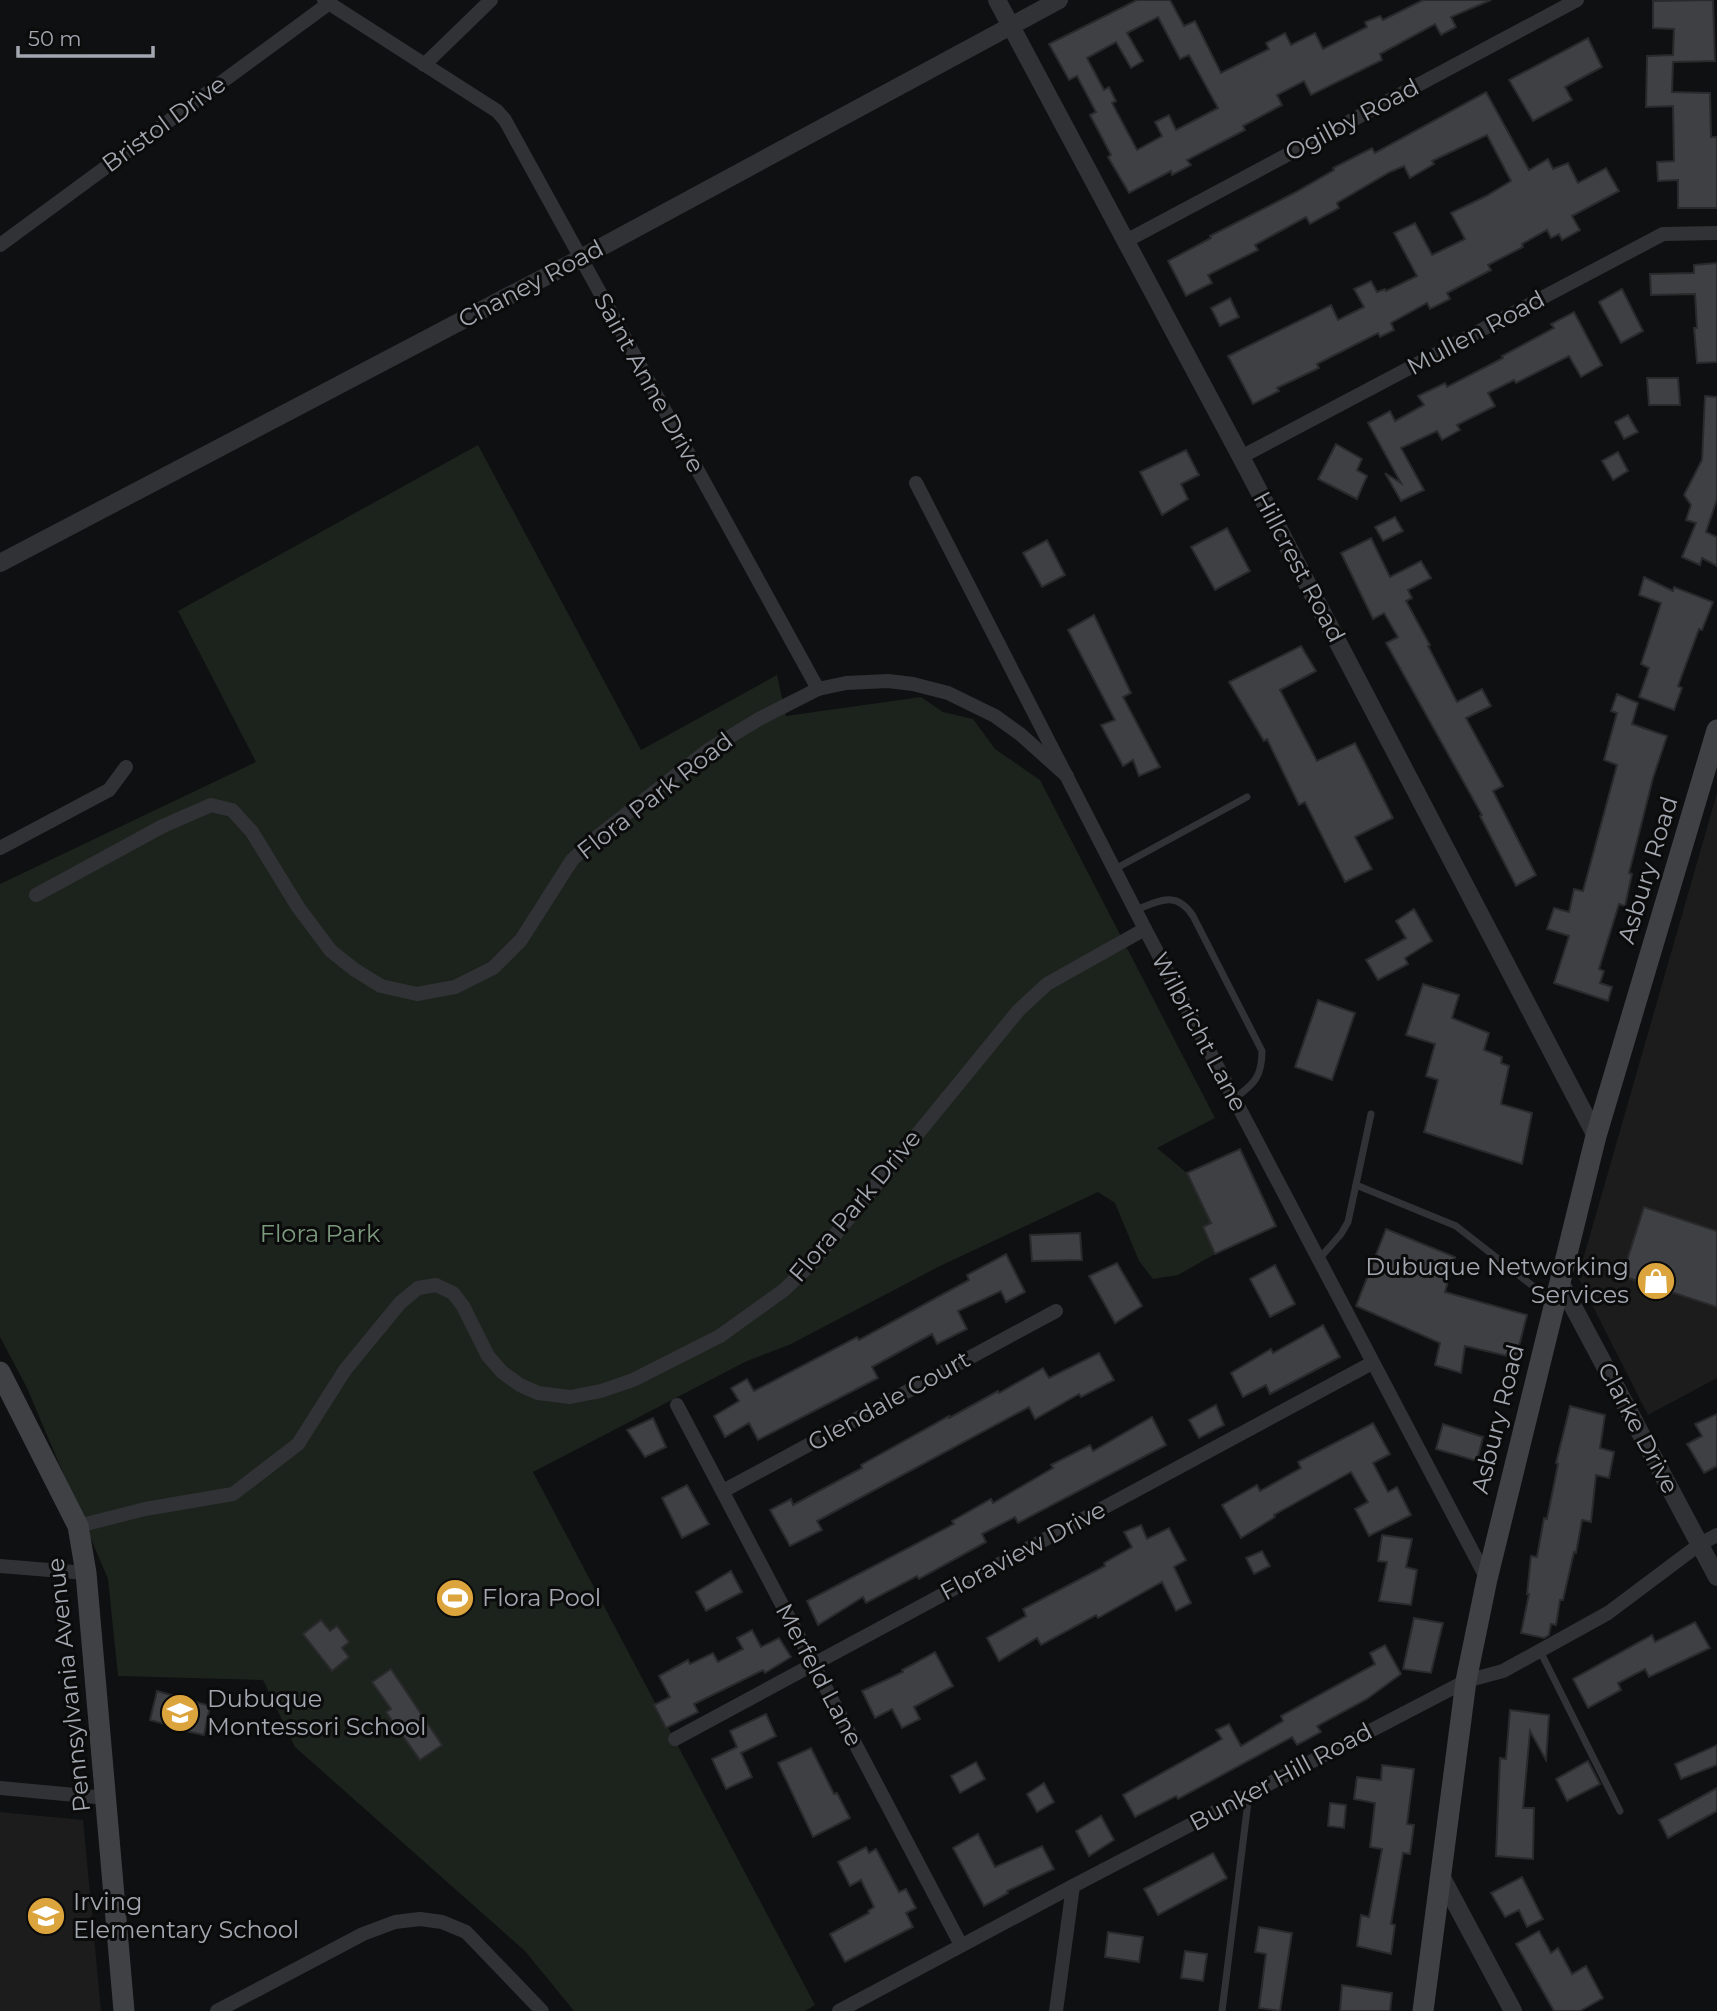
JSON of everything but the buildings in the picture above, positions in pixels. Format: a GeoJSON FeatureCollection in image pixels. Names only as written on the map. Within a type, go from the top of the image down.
{"type":"FeatureCollection","features":[{"type":"Feature","properties":{"kind":"main road","name":"Asbury Road"},"geometry":{"type":"LineString","coordinates":[[1423,2011],[1465,1681],[1487,1579],[1596,1136],[1717,730]]}},
{"type":"Feature","properties":{"kind":"main road","name":"Pennsylvania Avenue"},"geometry":{"type":"LineString","coordinates":[[1,1376],[78,1526],[86,1573],[124,2011]]}},
{"type":"Feature","properties":{"kind":"street"},"geometry":{"type":"LineString","coordinates":[[424,65],[491,0]]}},
{"type":"Feature","properties":{"kind":"street","name":"Hillcrest Road"},"geometry":{"type":"LineString","coordinates":[[997,0],[1241,457],[1596,1136]]}},
{"type":"Feature","properties":{"kind":"street","name":"Chaney Road"},"geometry":{"type":"LineString","coordinates":[[0,563],[581,258],[1059,0]]}},
{"type":"Feature","properties":{"kind":"street","name":"Ogilby Road"},"geometry":{"type":"LineString","coordinates":[[1126,241],[1577,0]]}},
{"type":"Feature","properties":{"kind":"street","name":"Saint Anne Drive"},"geometry":{"type":"LineString","coordinates":[[326,2],[497,111],[505,120],[818,689]]}},
{"type":"Feature","properties":{"kind":"street","name":"Bristol Drive"},"geometry":{"type":"LineString","coordinates":[[0,245],[326,2]]}},
{"type":"Feature","properties":{"kind":"street","name":"Mullen Road"},"geometry":{"type":"LineString","coordinates":[[1241,457],[1663,234],[1717,233]]}},
{"type":"Feature","properties":{"kind":"street","name":"Wilbricht Lane"},"geometry":{"type":"LineString","coordinates":[[916,483],[1145,929],[1487,1579]]}},
{"type":"Feature","properties":{"kind":"street","name":"Flora Park Road"},"geometry":{"type":"LineString","coordinates":[[36,895],[163,826],[211,805],[232,810],[252,832],[331,951],[381,986],[417,994],[455,987],[493,968],[521,940],[572,860],[629,810],[737,731],[818,689],[846,683],[888,681],[948,693],[995,716],[1020,734],[1066,776]]}},
{"type":"Feature","properties":{"kind":"street"},"geometry":{"type":"LineString","coordinates":[[0,848],[109,790],[126,767]]}},
{"type":"Feature","properties":{"kind":"street","name":"Flora Park Drive"},"geometry":{"type":"LineString","coordinates":[[78,1526],[145,1509],[233,1494],[298,1444],[345,1370],[373,1333],[400,1303],[418,1288],[427,1285],[445,1287],[459,1300],[488,1356],[502,1372],[520,1385],[556,1396],[570,1397],[617,1387],[720,1336],[784,1290],[812,1263],[1018,1011],[1047,984],[1145,929]]}},
{"type":"Feature","properties":{"kind":"street","name":"Clarke Drive"},"geometry":{"type":"LineString","coordinates":[[1559,1280],[1717,1577]]}},
{"type":"Feature","properties":{"kind":"street","name":"Glendale Court"},"geometry":{"type":"LineString","coordinates":[[723,1491],[1056,1311]]}},
{"type":"Feature","properties":{"kind":"street","name":"Floraview Drive"},"geometry":{"type":"LineString","coordinates":[[674,1739],[1372,1363]]}},
{"type":"Feature","properties":{"kind":"street","name":"Merfeld Lane"},"geometry":{"type":"LineString","coordinates":[[677,1405],[961,1945]]}},
{"type":"Feature","properties":{"kind":"street","name":"Bunker Hill Road"},"geometry":{"type":"LineString","coordinates":[[839,2011],[1465,1681],[1503,1671],[1608,1613],[1700,1544],[1717,1535]]}},
{"type":"Feature","properties":{"kind":"street"},"geometry":{"type":"LineString","coordinates":[[0,1566],[86,1573]]}},
{"type":"Feature","properties":{"kind":"street"},"geometry":{"type":"LineString","coordinates":[[0,1788],[107,1798]]}},
{"type":"Feature","properties":{"kind":"street"},"geometry":{"type":"LineString","coordinates":[[1442,1878],[1513,2011]]}},
{"type":"Feature","properties":{"kind":"street"},"geometry":{"type":"LineString","coordinates":[[1056,2011],[1073,1886]]}},
{"type":"Feature","properties":{"kind":"street"},"geometry":{"type":"LineString","coordinates":[[217,2011],[363,1934],[395,1922],[420,1919],[442,1922],[466,1932],[542,2011]]}},
{"type":"Feature","properties":{"kind":"lane"},"geometry":{"type":"LineString","coordinates":[[1115,869],[1247,797]]}},
{"type":"Feature","properties":{"kind":"lane"},"geometry":{"type":"LineString","coordinates":[[1136,910],[1163,900],[1176,900],[1186,906],[1193,916],[1262,1051],[1262,1066],[1254,1084],[1234,1098]]}},
{"type":"Feature","properties":{"kind":"lane"},"geometry":{"type":"LineString","coordinates":[[1319,1259],[1348,1222],[1371,1114]]}},
{"type":"Feature","properties":{"kind":"lane"},"geometry":{"type":"LineString","coordinates":[[1356,1185],[1456,1226],[1554,1302]]}},
{"type":"Feature","properties":{"kind":"lane"},"geometry":{"type":"LineString","coordinates":[[1540,1650],[1620,1811]]}},
{"type":"Feature","properties":{"kind":"lane"},"geometry":{"type":"LineString","coordinates":[[1222,2011],[1249,1794]]}},
{"type":"Feature","properties":{"kind":"shaded area"},"geometry":{"type":"Polygon","coordinates":[[[1717,793],[1717,1378],[1648,1415],[1578,1277],[1717,793]]]}},
{"type":"Feature","properties":{"kind":"shaded area","name":"Irving Elementary School"},"geometry":{"type":"Polygon","coordinates":[[[0,1812],[83,1820],[101,2011],[0,2011],[0,1812]]]}},
{"type":"Feature","properties":{"kind":"green space","name":"Flora Park"},"geometry":{"type":"Polygon","coordinates":[[[478,445],[641,750],[777,675],[786,716],[921,697],[943,712],[973,719],[995,749],[1040,780],[1215,1118],[1157,1148],[1187,1173],[1211,1223],[1203,1227],[1215,1254],[1178,1275],[1153,1279],[1139,1261],[1115,1203],[1098,1192],[940,1266],[789,1345],[747,1361],[533,1472],[815,2005],[805,2011],[574,2011],[525,1951],[295,1747],[263,1680],[118,1676],[108,1579],[27,1388],[0,1337],[0,884],[256,762],[178,611],[478,445]]]}},
{"type":"Feature","properties":{"kind":"place","name":"Dubuque Networking Services"},"geometry":{"type":"Point","coordinates":[1656,1281]}},
{"type":"Feature","properties":{"kind":"place","name":"Flora Pool"},"geometry":{"type":"Point","coordinates":[455,1598]}},
{"type":"Feature","properties":{"kind":"place","name":"Dubuque Montessori School"},"geometry":{"type":"Point","coordinates":[180,1713]}},
{"type":"Feature","properties":{"kind":"place","name":"Irving Elementary School"},"geometry":{"type":"Point","coordinates":[46,1916]}}]}
